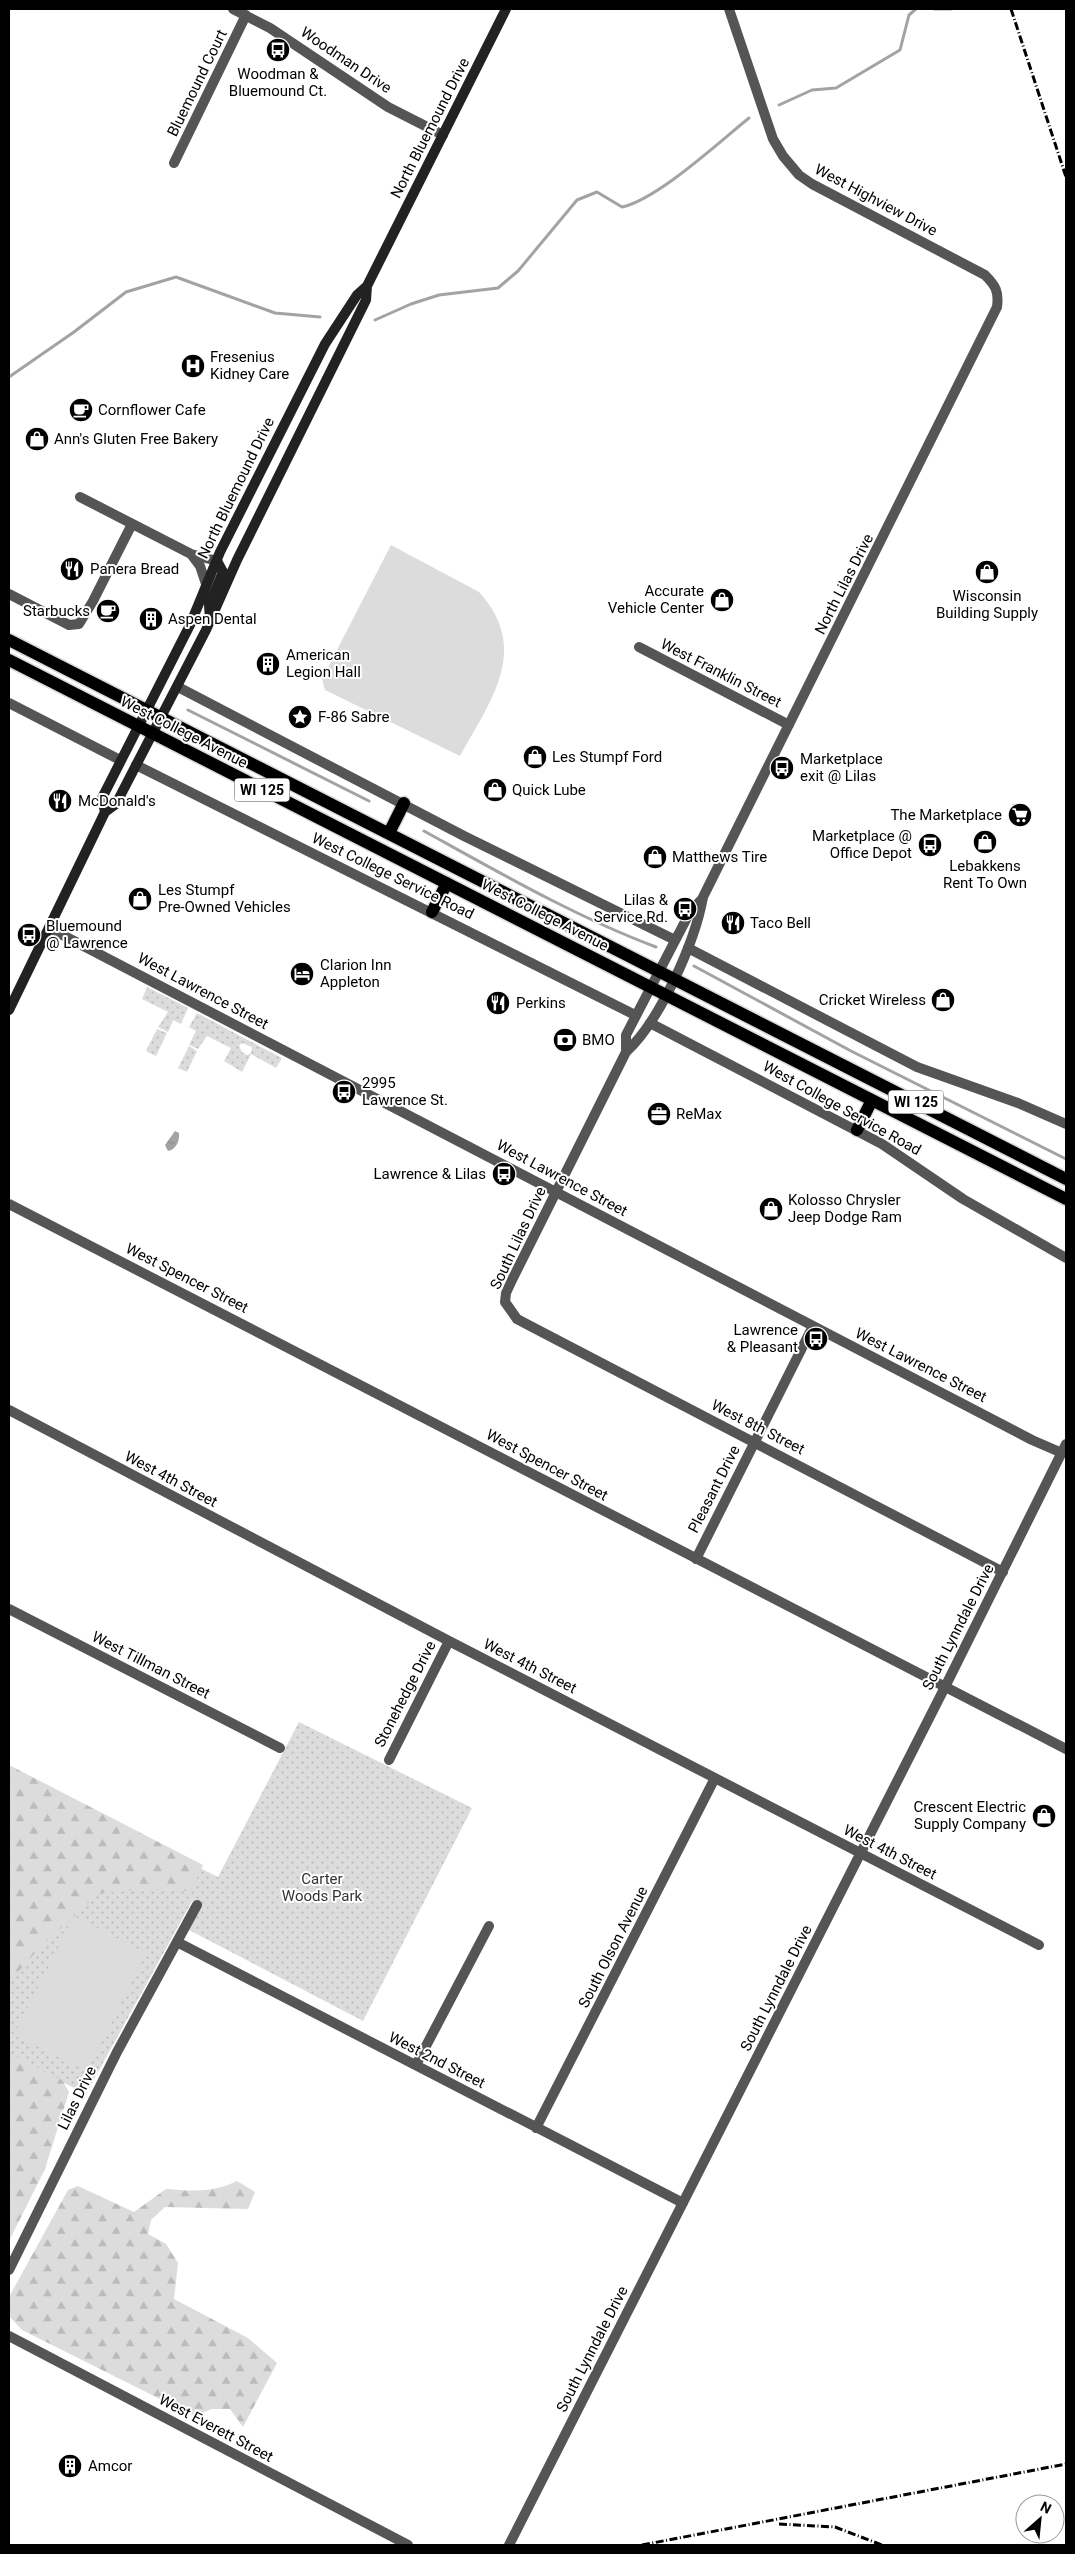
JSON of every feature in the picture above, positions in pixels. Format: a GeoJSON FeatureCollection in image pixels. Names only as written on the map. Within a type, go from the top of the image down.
{"type":"FeatureCollection","features":[{"type":"Feature","properties":{"kind":"main road","name":"North Bluemound Drive"},"geometry":{"type":"LineString","coordinates":[[367,286],[357,295],[325,344],[216,561],[190,625],[102,798],[105,812],[116,804],[162,719],[210,622],[237,560],[362,308],[367,286],[506,9]]}},
{"type":"Feature","properties":{"kind":"main road"},"geometry":{"type":"LineString","coordinates":[[210,622],[209,605],[223,572],[216,561]]}},
{"type":"Feature","properties":{"kind":"main road","name":"West College Avenue"},"geometry":{"type":"LineString","coordinates":[[9,640],[1066,1179]]}},
{"type":"Feature","properties":{"kind":"main road","name":"West College Avenue"},"geometry":{"type":"LineString","coordinates":[[9,660],[1066,1199]]}},
{"type":"Feature","properties":{"kind":"main road"},"geometry":{"type":"LineString","coordinates":[[389,834],[404,803]]}},
{"type":"Feature","properties":{"kind":"main road"},"geometry":{"type":"LineString","coordinates":[[9,1010],[105,812]]}},
{"type":"Feature","properties":{"kind":"main road"},"geometry":{"type":"LineString","coordinates":[[432,912],[447,883]]}},
{"type":"Feature","properties":{"kind":"main road"},"geometry":{"type":"LineString","coordinates":[[857,1130],[872,1100]]}},
{"type":"Feature","properties":{"kind":"street","name":"Woodman Drive"},"geometry":{"type":"LineString","coordinates":[[233,9],[270,28],[388,107],[443,135]]}},
{"type":"Feature","properties":{"kind":"street","name":"West Highview Drive"},"geometry":{"type":"LineString","coordinates":[[728,9],[772,139],[799,175],[829,195],[965,264],[985,275],[992,282]]}},
{"type":"Feature","properties":{"kind":"street","name":"Bluemound Court"},"geometry":{"type":"LineString","coordinates":[[174,163],[246,15]]}},
{"type":"Feature","properties":{"kind":"street","name":"North Lilas Drive"},"geometry":{"type":"LineString","coordinates":[[658,971],[690,912],[703,898],[995,314],[998,293],[992,282]]}},
{"type":"Feature","properties":{"kind":"street"},"geometry":{"type":"LineString","coordinates":[[80,497],[191,554],[216,561]]}},
{"type":"Feature","properties":{"kind":"street"},"geometry":{"type":"LineString","coordinates":[[9,594],[69,625],[79,624],[93,601],[132,524]]}},
{"type":"Feature","properties":{"kind":"street"},"geometry":{"type":"LineString","coordinates":[[191,554],[200,566],[206,584]]}},
{"type":"Feature","properties":{"kind":"street","name":"West Franklin Street"},"geometry":{"type":"LineString","coordinates":[[638,648],[789,725]]}},
{"type":"Feature","properties":{"kind":"street"},"geometry":{"type":"LineString","coordinates":[[178,686],[675,940]]}},
{"type":"Feature","properties":{"kind":"street"},"geometry":{"type":"LineString","coordinates":[[9,704],[120,760]]}},
{"type":"Feature","properties":{"kind":"street","name":"West College Service Road"},"geometry":{"type":"LineString","coordinates":[[136,765],[635,1015]]}},
{"type":"Feature","properties":{"kind":"street","name":"North Lilas Drive"},"geometry":{"type":"LineString","coordinates":[[674,979],[700,917],[703,898]]}},
{"type":"Feature","properties":{"kind":"street","name":"West Lawrence Street"},"geometry":{"type":"LineString","coordinates":[[49,928],[1032,1440],[1064,1448]]}},
{"type":"Feature","properties":{"kind":"street"},"geometry":{"type":"LineString","coordinates":[[688,948],[917,1067],[1018,1103],[1066,1124]]}},
{"type":"Feature","properties":{"kind":"street","name":"South Lilas Drive"},"geometry":{"type":"LineString","coordinates":[[626,1052],[626,1035],[658,971]]}},
{"type":"Feature","properties":{"kind":"street","name":"South Lilas Drive"},"geometry":{"type":"LineString","coordinates":[[505,1302],[506,1292],[626,1052],[638,1041],[650,1023],[674,979]]}},
{"type":"Feature","properties":{"kind":"street","name":"West College Service Road"},"geometry":{"type":"LineString","coordinates":[[650,1023],[857,1130],[900,1155],[963,1199],[1066,1258]]}},
{"type":"Feature","properties":{"kind":"street","name":"West Spencer Street"},"geometry":{"type":"LineString","coordinates":[[11,1203],[1066,1749]]}},
{"type":"Feature","properties":{"kind":"street","name":"West 8th Street"},"geometry":{"type":"LineString","coordinates":[[505,1302],[517,1319],[1003,1572]]}},
{"type":"Feature","properties":{"kind":"street","name":"Pleasant Drive"},"geometry":{"type":"LineString","coordinates":[[696,1559],[813,1326]]}},
{"type":"Feature","properties":{"kind":"street","name":"West 4th Street"},"geometry":{"type":"LineString","coordinates":[[9,1410],[449,1641],[1039,1945]]}},
{"type":"Feature","properties":{"kind":"street","name":"South Lynndale Drive"},"geometry":{"type":"LineString","coordinates":[[509,2545],[861,1854],[1064,1448]]}},
{"type":"Feature","properties":{"kind":"street","name":"West Tillman Street"},"geometry":{"type":"LineString","coordinates":[[9,1609],[280,1748]]}},
{"type":"Feature","properties":{"kind":"street","name":"Stonehedge Drive"},"geometry":{"type":"LineString","coordinates":[[389,1760],[449,1641]]}},
{"type":"Feature","properties":{"kind":"street","name":"South Olson Avenue"},"geometry":{"type":"LineString","coordinates":[[536,2128],[716,1778]]}},
{"type":"Feature","properties":{"kind":"street","name":"Lilas Drive"},"geometry":{"type":"LineString","coordinates":[[9,2270],[117,2052],[169,1952],[177,1942],[197,1905]]}},
{"type":"Feature","properties":{"kind":"street"},"geometry":{"type":"LineString","coordinates":[[416,2066],[489,1926]]}},
{"type":"Feature","properties":{"kind":"street","name":"West 2nd Street"},"geometry":{"type":"LineString","coordinates":[[177,1942],[683,2204]]}},
{"type":"Feature","properties":{"kind":"street","name":"West Everett Street"},"geometry":{"type":"LineString","coordinates":[[9,2336],[408,2545]]}},
{"type":"Feature","properties":{"kind":"green space"},"geometry":{"type":"Polygon","coordinates":[[[391,545],[479,592],[494,613],[502,634],[504,654],[501,674],[483,715],[460,756],[325,690],[322,679],[391,545]]]}},
{"type":"Feature","properties":{"kind":"green space"},"geometry":{"type":"Polygon","coordinates":[[[147,987],[188,1008],[181,1024],[173,1020],[168,1032],[158,1027],[168,1012],[142,999],[147,987]]]}},
{"type":"Feature","properties":{"kind":"green space"},"geometry":{"type":"Polygon","coordinates":[[[197,1013],[282,1058],[276,1068],[251,1054],[242,1072],[224,1061],[231,1048],[207,1036],[198,1049],[189,1045],[196,1031],[189,1027],[197,1013]],[[242,1043],[239,1046],[242,1052],[247,1055],[251,1053],[252,1047],[242,1043]]]}},
{"type":"Feature","properties":{"kind":"green space"},"geometry":{"type":"Polygon","coordinates":[[[157,1029],[167,1033],[156,1056],[146,1051],[157,1029]]]}},
{"type":"Feature","properties":{"kind":"green space"},"geometry":{"type":"Polygon","coordinates":[[[189,1046],[197,1051],[187,1072],[178,1068],[189,1046]]]}},
{"type":"Feature","properties":{"kind":"green space","name":"Carter Woods Park"},"geometry":{"type":"Polygon","coordinates":[[[299,1722],[472,1808],[363,2021],[189,1930],[202,1906],[192,1901],[86,2094],[9,2055],[9,1772],[218,1877],[299,1722]]]}},
{"type":"Feature","properties":{"kind":"green space"},"geometry":{"type":"Polygon","coordinates":[[[9,1765],[203,1865],[191,1891],[143,1889],[96,1894],[84,1908],[44,1943],[9,1982],[9,1765]]]}},
{"type":"Feature","properties":{"kind":"green space"},"geometry":{"type":"Polygon","coordinates":[[[74,1916],[146,1953],[87,2071],[14,2035],[74,1916]]]}},
{"type":"Feature","properties":{"kind":"green space"},"geometry":{"type":"Polygon","coordinates":[[[9,2053],[62,2080],[69,2092],[45,2169],[9,2241],[9,2053]]]}},
{"type":"Feature","properties":{"kind":"green space"},"geometry":{"type":"Polygon","coordinates":[[[237,2181],[255,2192],[248,2209],[165,2207],[151,2220],[148,2234],[166,2244],[178,2263],[174,2299],[248,2338],[277,2363],[243,2427],[230,2409],[212,2409],[194,2416],[22,2330],[9,2316],[9,2297],[68,2190],[78,2186],[134,2212],[166,2189],[193,2191],[211,2189],[237,2181]]]}},
{"type":"Feature","properties":{"kind":"water"},"geometry":{"type":"Polygon","coordinates":[[[175,1131],[179,1133],[178,1142],[173,1149],[168,1151],[165,1145],[175,1131]]]}},
{"type":"Feature","properties":{"kind":"waterway"},"geometry":{"type":"LineString","coordinates":[[779,105],[812,90],[836,88],[900,50],[909,15],[916,9]]}},
{"type":"Feature","properties":{"kind":"waterway"},"geometry":{"type":"LineString","coordinates":[[934,9],[951,9]]}},
{"type":"Feature","properties":{"kind":"waterway"},"geometry":{"type":"LineString","coordinates":[[375,320],[411,304],[439,295],[498,288],[518,271],[577,200],[597,192],[622,207],[637,202],[670,182],[749,118]]}},
{"type":"Feature","properties":{"kind":"waterway"},"geometry":{"type":"LineString","coordinates":[[9,377],[74,332],[126,292],[176,277],[275,313],[320,317]]}},
{"type":"Feature","properties":{"kind":"waterway"},"geometry":{"type":"LineString","coordinates":[[188,710],[369,801]]}},
{"type":"Feature","properties":{"kind":"waterway"},"geometry":{"type":"LineString","coordinates":[[424,831],[567,908],[656,947]]}},
{"type":"Feature","properties":{"kind":"waterway"},"geometry":{"type":"LineString","coordinates":[[694,966],[851,1051],[1066,1159]]}},
{"type":"Feature","properties":{"kind":"railway"},"geometry":{"type":"LineString","coordinates":[[1011,9],[1066,177]]}},
{"type":"Feature","properties":{"kind":"railway"},"geometry":{"type":"LineString","coordinates":[[642,2545],[1066,2464]]}},
{"type":"Feature","properties":{"kind":"railway"},"geometry":{"type":"LineString","coordinates":[[779,2524],[835,2527],[882,2545]]}},
{"type":"Feature","properties":{"kind":"place","name":"Woodman & Bluemound Ct."},"geometry":{"type":"Point","coordinates":[278,50]}},
{"type":"Feature","properties":{"kind":"place","name":"Fresenius Kidney Care"},"geometry":{"type":"Point","coordinates":[193,366]}},
{"type":"Feature","properties":{"kind":"place","name":"Cornflower Cafe"},"geometry":{"type":"Point","coordinates":[81,410]}},
{"type":"Feature","properties":{"kind":"place","name":"Ann's Gluten Free Bakery"},"geometry":{"type":"Point","coordinates":[37,439]}},
{"type":"Feature","properties":{"kind":"place","name":"Panera Bread"},"geometry":{"type":"Point","coordinates":[72,569]}},
{"type":"Feature","properties":{"kind":"place","name":"Wisconsin Building Supply"},"geometry":{"type":"Point","coordinates":[987,572]}},
{"type":"Feature","properties":{"kind":"place","name":"Accurate Vehicle Center"},"geometry":{"type":"Point","coordinates":[722,600]}},
{"type":"Feature","properties":{"kind":"place","name":"Starbucks"},"geometry":{"type":"Point","coordinates":[108,611]}},
{"type":"Feature","properties":{"kind":"place","name":"Aspen Dental"},"geometry":{"type":"Point","coordinates":[151,619]}},
{"type":"Feature","properties":{"kind":"place","name":"American Legion Hall"},"geometry":{"type":"Point","coordinates":[268,664]}},
{"type":"Feature","properties":{"kind":"place","name":"F-86 Sabre"},"geometry":{"type":"Point","coordinates":[300,717]}},
{"type":"Feature","properties":{"kind":"place","name":"Les Stumpf Ford"},"geometry":{"type":"Point","coordinates":[535,757]}},
{"type":"Feature","properties":{"kind":"place","name":"Marketplace exit @ Lilas"},"geometry":{"type":"Point","coordinates":[782,768]}},
{"type":"Feature","properties":{"kind":"place","name":"Quick Lube"},"geometry":{"type":"Point","coordinates":[495,790]}},
{"type":"Feature","properties":{"kind":"place","name":"McDonald's"},"geometry":{"type":"Point","coordinates":[60,801]}},
{"type":"Feature","properties":{"kind":"place","name":"The Marketplace"},"geometry":{"type":"Point","coordinates":[1020,815]}},
{"type":"Feature","properties":{"kind":"place","name":"Lebakkens Rent To Own"},"geometry":{"type":"Point","coordinates":[985,842]}},
{"type":"Feature","properties":{"kind":"place","name":"Marketplace @ Office Depot"},"geometry":{"type":"Point","coordinates":[930,845]}},
{"type":"Feature","properties":{"kind":"place","name":"Matthews Tire"},"geometry":{"type":"Point","coordinates":[655,857]}},
{"type":"Feature","properties":{"kind":"place","name":"Les Stumpf Pre-Owned Vehicles"},"geometry":{"type":"Point","coordinates":[140,899]}},
{"type":"Feature","properties":{"kind":"place","name":"Lilas & Service Rd."},"geometry":{"type":"Point","coordinates":[685,909]}},
{"type":"Feature","properties":{"kind":"place","name":"Taco Bell"},"geometry":{"type":"Point","coordinates":[733,923]}},
{"type":"Feature","properties":{"kind":"place","name":"Bluemound @ Lawrence"},"geometry":{"type":"Point","coordinates":[29,935]}},
{"type":"Feature","properties":{"kind":"place","name":"Clarion Inn Appleton"},"geometry":{"type":"Point","coordinates":[302,974]}},
{"type":"Feature","properties":{"kind":"place","name":"Cricket Wireless"},"geometry":{"type":"Point","coordinates":[943,1000]}},
{"type":"Feature","properties":{"kind":"place","name":"Perkins"},"geometry":{"type":"Point","coordinates":[498,1003]}},
{"type":"Feature","properties":{"kind":"place","name":"BMO"},"geometry":{"type":"Point","coordinates":[565,1040]}},
{"type":"Feature","properties":{"kind":"place","name":"2995 Lawrence St."},"geometry":{"type":"Point","coordinates":[344,1092]}},
{"type":"Feature","properties":{"kind":"place","name":"ReMax"},"geometry":{"type":"Point","coordinates":[659,1114]}},
{"type":"Feature","properties":{"kind":"place","name":"Lawrence & Lilas"},"geometry":{"type":"Point","coordinates":[504,1174]}},
{"type":"Feature","properties":{"kind":"place","name":"Kolosso Chrysler Jeep Dodge Ram"},"geometry":{"type":"Point","coordinates":[771,1209]}},
{"type":"Feature","properties":{"kind":"place","name":"Lawrence & Pleasant"},"geometry":{"type":"Point","coordinates":[816,1339]}},
{"type":"Feature","properties":{"kind":"place","name":"Crescent Electric Supply Company"},"geometry":{"type":"Point","coordinates":[1044,1816]}},
{"type":"Feature","properties":{"kind":"place","name":"Amcor"},"geometry":{"type":"Point","coordinates":[70,2466]}}]}
